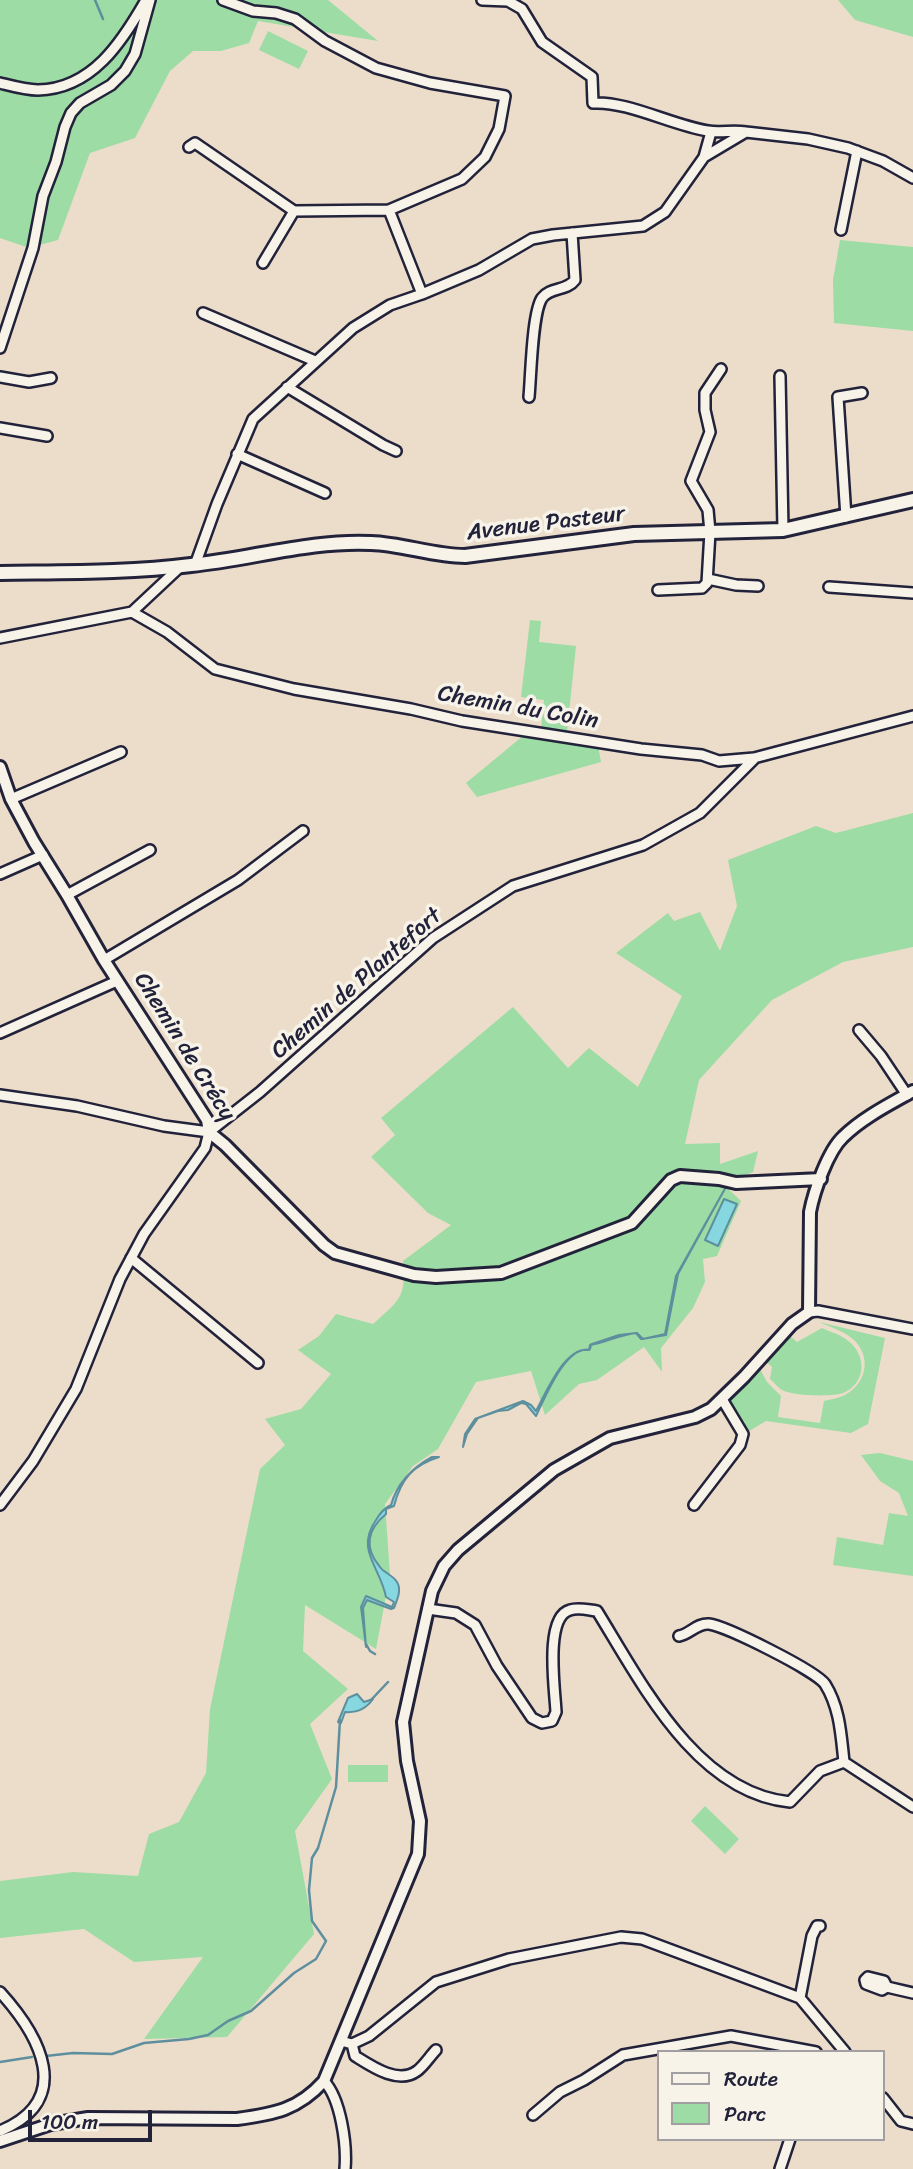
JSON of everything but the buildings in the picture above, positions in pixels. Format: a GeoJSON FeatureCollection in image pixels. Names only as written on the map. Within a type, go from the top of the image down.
{"type":"FeatureCollection","features":[{"type":"Feature","properties":{"kind":"main road","name":"Avenue Pasteur"},"geometry":{"type":"LineString","coordinates":[[0,573],[105,571],[195,565],[317,546],[370,542],[445,556],[465,556],[634,534],[783,530],[913,500]]}},
{"type":"Feature","properties":{"kind":"street"},"geometry":{"type":"LineString","coordinates":[[0,83],[37,90],[70,85],[104,62],[126,36],[148,0]]}},
{"type":"Feature","properties":{"kind":"street"},"geometry":{"type":"LineString","coordinates":[[0,348],[33,248],[43,196],[68,120],[80,103],[111,85],[125,72],[135,54],[148,0]]}},
{"type":"Feature","properties":{"kind":"street"},"geometry":{"type":"LineString","coordinates":[[188,147],[195,143],[294,211],[389,210],[462,178],[485,156],[499,129],[505,96],[430,83],[376,68],[325,41],[295,19],[276,13],[253,11],[223,0]]}},
{"type":"Feature","properties":{"kind":"street"},"geometry":{"type":"LineString","coordinates":[[482,0],[508,1],[522,9],[542,41],[593,77],[593,103],[610,102],[664,121],[711,132],[729,130],[808,139],[883,161],[913,178]]}},
{"type":"Feature","properties":{"kind":"street"},"geometry":{"type":"LineString","coordinates":[[195,565],[200,546],[253,419],[353,328],[390,305],[422,295],[479,270],[532,239],[643,226],[665,212],[704,157],[711,132]]}},
{"type":"Feature","properties":{"kind":"street"},"geometry":{"type":"LineString","coordinates":[[704,157],[746,132]]}},
{"type":"Feature","properties":{"kind":"street"},"geometry":{"type":"LineString","coordinates":[[841,230],[856,151]]}},
{"type":"Feature","properties":{"kind":"street"},"geometry":{"type":"LineString","coordinates":[[389,210],[422,295]]}},
{"type":"Feature","properties":{"kind":"street"},"geometry":{"type":"LineString","coordinates":[[263,263],[294,211]]}},
{"type":"Feature","properties":{"kind":"street"},"geometry":{"type":"LineString","coordinates":[[529,397],[537,311],[543,297],[553,290],[570,286],[575,280],[572,233]]}},
{"type":"Feature","properties":{"kind":"street"},"geometry":{"type":"LineString","coordinates":[[203,313],[314,361]]}},
{"type":"Feature","properties":{"kind":"street"},"geometry":{"type":"LineString","coordinates":[[658,590],[702,588],[708,579],[708,510],[691,481],[710,432],[705,410],[705,393],[720,369]]}},
{"type":"Feature","properties":{"kind":"street"},"geometry":{"type":"LineString","coordinates":[[780,376],[783,530]]}},
{"type":"Feature","properties":{"kind":"street"},"geometry":{"type":"LineString","coordinates":[[0,377],[29,382],[51,378]]}},
{"type":"Feature","properties":{"kind":"street"},"geometry":{"type":"LineString","coordinates":[[288,387],[396,451]]}},
{"type":"Feature","properties":{"kind":"street"},"geometry":{"type":"LineString","coordinates":[[846,517],[838,397],[862,393]]}},
{"type":"Feature","properties":{"kind":"street"},"geometry":{"type":"LineString","coordinates":[[0,428],[47,436]]}},
{"type":"Feature","properties":{"kind":"street"},"geometry":{"type":"LineString","coordinates":[[237,454],[325,493]]}},
{"type":"Feature","properties":{"kind":"street"},"geometry":{"type":"LineString","coordinates":[[0,638],[132,612],[180,566]]}},
{"type":"Feature","properties":{"kind":"street"},"geometry":{"type":"LineString","coordinates":[[708,579],[758,586]]}},
{"type":"Feature","properties":{"kind":"street"},"geometry":{"type":"LineString","coordinates":[[829,587],[913,593]]}},
{"type":"Feature","properties":{"kind":"street","name":"Chemin du Colin"},"geometry":{"type":"LineString","coordinates":[[132,612],[167,632],[215,669],[294,689],[411,709],[462,721],[641,749],[702,755],[719,761],[754,758],[913,716]]}},
{"type":"Feature","properties":{"kind":"street"},"geometry":{"type":"LineString","coordinates":[[11,799],[121,752]]}},
{"type":"Feature","properties":{"kind":"street","name":"Chemin de Plantefort"},"geometry":{"type":"LineString","coordinates":[[209,1132],[260,1093],[433,937],[513,886],[643,845],[700,813],[754,758]]}},
{"type":"Feature","properties":{"kind":"street","name":"Chemin de Crécy"},"geometry":{"type":"LineString","coordinates":[[0,767],[11,799],[43,855],[104,960],[207,1120],[209,1132],[324,1245],[345,1257],[414,1275],[436,1277],[501,1273],[632,1223],[671,1180],[680,1176],[736,1183],[821,1179]]}},
{"type":"Feature","properties":{"kind":"street"},"geometry":{"type":"LineString","coordinates":[[104,960],[238,880],[303,831]]}},
{"type":"Feature","properties":{"kind":"street"},"geometry":{"type":"LineString","coordinates":[[67,895],[150,850]]}},
{"type":"Feature","properties":{"kind":"street"},"geometry":{"type":"LineString","coordinates":[[0,874],[43,855]]}},
{"type":"Feature","properties":{"kind":"street"},"geometry":{"type":"LineString","coordinates":[[0,1033],[117,981]]}},
{"type":"Feature","properties":{"kind":"street"},"geometry":{"type":"LineString","coordinates":[[809,1312],[810,1212],[832,1153],[841,1138],[910,1093],[864,1036]]}},
{"type":"Feature","properties":{"kind":"street"},"geometry":{"type":"LineString","coordinates":[[0,1095],[209,1132],[205,1148],[144,1234],[131,1258],[76,1389],[33,1461],[0,1505]]}},
{"type":"Feature","properties":{"kind":"street"},"geometry":{"type":"LineString","coordinates":[[131,1258],[258,1363]]}},
{"type":"Feature","properties":{"kind":"street"},"geometry":{"type":"LineString","coordinates":[[0,2141],[51,2124],[89,2118],[237,2119],[259,2116],[280,2112],[312,2096],[346,2043],[418,1854],[420,1821],[407,1761],[403,1723],[436,1578],[444,1566],[458,1550],[554,1470],[610,1438],[695,1417],[711,1409],[792,1324],[809,1312],[818,1311],[913,1329]]}},
{"type":"Feature","properties":{"kind":"street"},"geometry":{"type":"LineString","coordinates":[[694,1505],[740,1445],[743,1434],[722,1399]]}},
{"type":"Feature","properties":{"kind":"street"},"geometry":{"type":"LineString","coordinates":[[428,1609],[456,1613],[475,1625],[497,1667],[532,1718],[542,1723],[552,1721],[556,1712],[553,1640],[557,1619],[568,1610],[584,1609],[597,1611],[649,1696],[689,1748],[738,1785],[771,1800],[790,1802],[820,1771],[844,1762]]}},
{"type":"Feature","properties":{"kind":"street"},"geometry":{"type":"LineString","coordinates":[[679,1636],[685,1635],[696,1626],[709,1624],[759,1644],[823,1681],[838,1709],[844,1762]]}},
{"type":"Feature","properties":{"kind":"street"},"geometry":{"type":"LineString","coordinates":[[844,1762],[913,1807]]}},
{"type":"Feature","properties":{"kind":"street"},"geometry":{"type":"LineString","coordinates":[[800,1998],[812,1936],[817,1926],[820,1926]]}},
{"type":"Feature","properties":{"kind":"street"},"geometry":{"type":"LineString","coordinates":[[346,2043],[369,2036],[436,1982],[509,1959],[621,1937],[642,1939],[800,1998],[842,2050]]}},
{"type":"Feature","properties":{"kind":"street"},"geometry":{"type":"LineString","coordinates":[[887,1987],[913,1993]]}},
{"type":"Feature","properties":{"kind":"street"},"geometry":{"type":"LineString","coordinates":[[0,1992],[35,2038],[44,2076],[43,2093],[38,2103],[27,2114],[0,2131]]}},
{"type":"Feature","properties":{"kind":"street"},"geometry":{"type":"LineString","coordinates":[[533,2116],[560,2092],[623,2055],[731,2036],[805,2050]]}},
{"type":"Feature","properties":{"kind":"street"},"geometry":{"type":"LineString","coordinates":[[346,2043],[355,2056],[383,2073],[406,2075],[417,2071],[436,2050]]}},
{"type":"Feature","properties":{"kind":"street"},"geometry":{"type":"LineString","coordinates":[[324,2081],[331,2088],[339,2109],[345,2169]]}},
{"type":"Feature","properties":{"kind":"street"},"geometry":{"type":"LineString","coordinates":[[885,2101],[901,2121],[913,2124]]}},
{"type":"Feature","properties":{"kind":"street"},"geometry":{"type":"LineString","coordinates":[[780,2169],[789,2141]]}},
{"type":"Feature","properties":{"kind":"green space"},"geometry":{"type":"Polygon","coordinates":[[[0,0],[328,0],[378,41],[258,21],[249,43],[221,51],[193,51],[170,71],[135,138],[90,153],[58,240],[29,248],[0,238],[0,0]]]}},
{"type":"Feature","properties":{"kind":"green space"},"geometry":{"type":"Polygon","coordinates":[[[838,0],[913,0],[913,37],[855,20],[838,0]]]}},
{"type":"Feature","properties":{"kind":"green space"},"geometry":{"type":"Polygon","coordinates":[[[268,31],[308,51],[299,69],[259,50],[268,31]]]}},
{"type":"Feature","properties":{"kind":"green space"},"geometry":{"type":"Polygon","coordinates":[[[840,240],[913,247],[913,331],[834,323],[833,280],[840,240]]]}},
{"type":"Feature","properties":{"kind":"green space"},"geometry":{"type":"Polygon","coordinates":[[[530,620],[541,621],[539,642],[576,646],[567,732],[541,729],[544,700],[521,697],[530,620]]]}},
{"type":"Feature","properties":{"kind":"green space"},"geometry":{"type":"Polygon","coordinates":[[[524,735],[598,745],[601,762],[477,797],[466,783],[524,735]]]}},
{"type":"Feature","properties":{"kind":"green space"},"geometry":{"type":"Polygon","coordinates":[[[913,813],[913,947],[843,962],[772,1000],[699,1080],[685,1144],[720,1143],[720,1164],[758,1151],[753,1172],[723,1184],[741,1201],[717,1256],[703,1259],[705,1282],[693,1308],[661,1348],[662,1372],[644,1347],[597,1380],[579,1384],[545,1415],[531,1371],[476,1382],[438,1449],[413,1466],[385,1504],[390,1575],[376,1649],[305,1605],[303,1651],[348,1689],[310,1724],[332,1779],[295,1831],[314,1934],[227,2037],[144,2039],[203,1957],[134,1962],[84,1929],[0,1938],[0,1881],[73,1872],[138,1876],[149,1834],[179,1822],[206,1773],[210,1709],[260,1469],[285,1445],[265,1419],[301,1409],[331,1374],[298,1350],[319,1336],[336,1314],[373,1324],[399,1298],[404,1283],[403,1261],[451,1225],[428,1213],[371,1157],[395,1135],[381,1118],[513,1007],[568,1068],[589,1048],[638,1087],[682,996],[616,953],[668,913],[674,921],[700,912],[720,951],[737,906],[728,860],[816,826],[836,833],[913,813]]]}},
{"type":"Feature","properties":{"kind":"green space"},"geometry":{"type":"Polygon","coordinates":[[[819,1322],[885,1338],[868,1424],[851,1433],[766,1421],[746,1433],[727,1402],[759,1367],[767,1382],[781,1396],[778,1417],[820,1423],[824,1401],[845,1395],[859,1383],[865,1367],[861,1350],[849,1336],[819,1322]]]}},
{"type":"Feature","properties":{"kind":"green space"},"geometry":{"type":"Polygon","coordinates":[[[822,1328],[854,1346],[862,1368],[857,1382],[843,1393],[831,1395],[803,1395],[780,1389],[770,1379],[772,1367],[765,1361],[789,1335],[797,1342],[822,1328]]]}},
{"type":"Feature","properties":{"kind":"green space"},"geometry":{"type":"Polygon","coordinates":[[[880,1453],[913,1461],[913,1576],[833,1565],[837,1537],[883,1545],[889,1513],[908,1516],[899,1493],[880,1481],[861,1455],[880,1453]]]}},
{"type":"Feature","properties":{"kind":"green space"},"geometry":{"type":"Polygon","coordinates":[[[348,1765],[388,1765],[388,1782],[348,1782],[348,1765]]]}},
{"type":"Feature","properties":{"kind":"green space"},"geometry":{"type":"Polygon","coordinates":[[[705,1806],[739,1839],[725,1854],[691,1821],[705,1806]]]}},
{"type":"Feature","properties":{"kind":"water"},"geometry":{"type":"Polygon","coordinates":[[[727,1185],[678,1274],[666,1335],[646,1338],[665,1334],[676,1276],[727,1185]]]}},
{"type":"Feature","properties":{"kind":"water"},"geometry":{"type":"Polygon","coordinates":[[[724,1199],[737,1204],[718,1246],[705,1240],[724,1199]]]}},
{"type":"Feature","properties":{"kind":"water"},"geometry":{"type":"Polygon","coordinates":[[[634,1333],[591,1345],[589,1350],[590,1345],[592,1344],[634,1333]]]}},
{"type":"Feature","properties":{"kind":"water"},"geometry":{"type":"Polygon","coordinates":[[[580,1351],[564,1364],[536,1416],[526,1404],[521,1403],[508,1410],[478,1418],[467,1434],[463,1447],[465,1434],[475,1419],[523,1401],[536,1411],[557,1372],[564,1363],[580,1351]]]}},
{"type":"Feature","properties":{"kind":"water"},"geometry":{"type":"Polygon","coordinates":[[[408,1475],[400,1488],[394,1506],[386,1509],[386,1514],[375,1526],[370,1539],[375,1560],[397,1582],[399,1592],[394,1608],[391,1609],[367,1600],[363,1608],[366,1647],[361,1607],[366,1596],[392,1607],[394,1602],[386,1597],[368,1549],[370,1531],[381,1513],[386,1508],[391,1505],[397,1490],[408,1475]]]}},
{"type":"Feature","properties":{"kind":"water"},"geometry":{"type":"Polygon","coordinates":[[[357,1694],[364,1702],[373,1699],[361,1710],[345,1712],[341,1723],[338,1722],[348,1698],[357,1694]]]}},
{"type":"Feature","properties":{"kind":"waterway"},"geometry":{"type":"LineString","coordinates":[[95,0],[103,19]]}},
{"type":"Feature","properties":{"kind":"waterway"},"geometry":{"type":"LineString","coordinates":[[366,1644],[375,1654]]}},
{"type":"Feature","properties":{"kind":"waterway"},"geometry":{"type":"LineString","coordinates":[[371,1700],[388,1682]]}},
{"type":"Feature","properties":{"kind":"waterway"},"geometry":{"type":"LineString","coordinates":[[46,2056],[73,2053],[112,2054],[144,2043],[208,2035],[228,2021],[251,2011],[294,1973],[316,1959],[326,1941],[312,1921],[309,1890],[312,1858],[318,1848],[336,1787],[340,1720]]}},
{"type":"Feature","properties":{"kind":"waterway"},"geometry":{"type":"LineString","coordinates":[[0,2062],[32,2057]]}}]}
